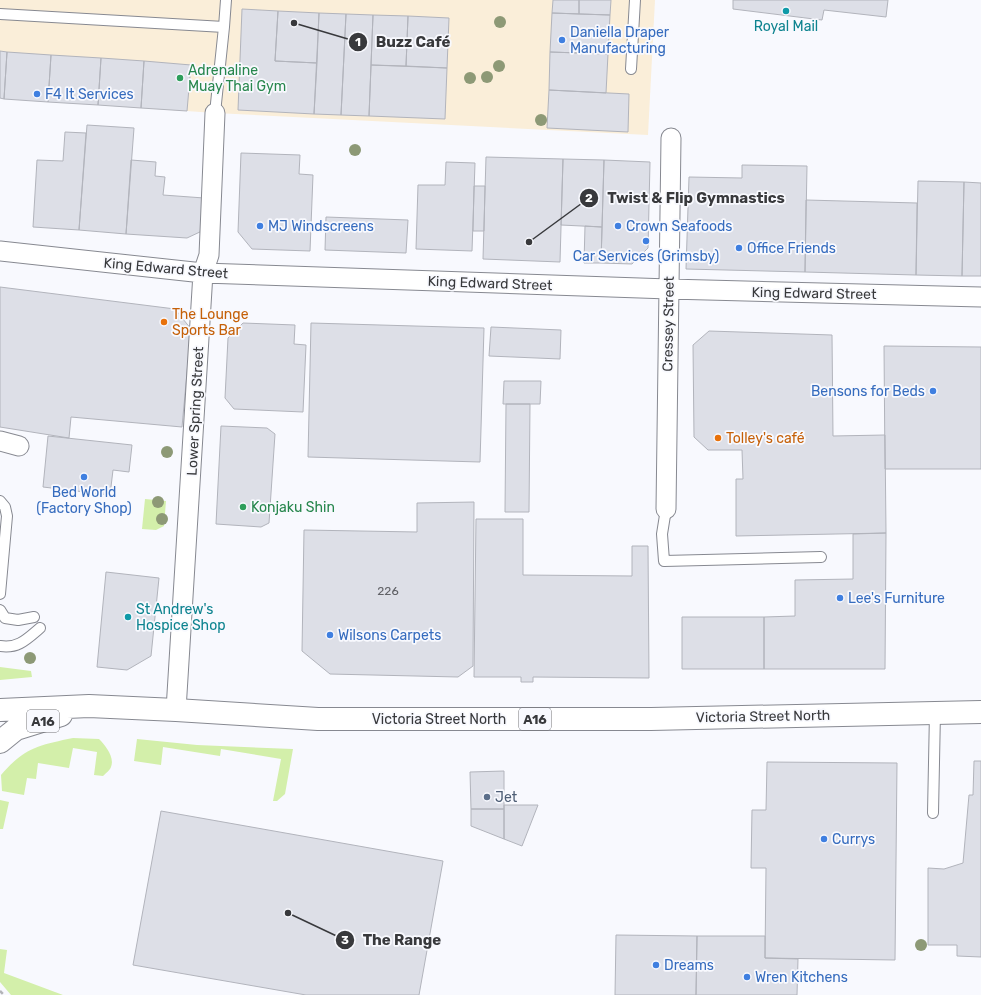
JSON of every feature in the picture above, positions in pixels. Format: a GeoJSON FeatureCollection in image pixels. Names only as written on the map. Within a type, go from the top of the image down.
{"type":"FeatureCollection","features":[{"type":"Feature","properties":{"kind":"highway","name":"Victoria Street North"},"geometry":{"type":"LineString","coordinates":[[0,742],[16,729],[89,706]]}},
{"type":"Feature","properties":{"kind":"highway","name":"Victoria Street North"},"geometry":{"type":"LineString","coordinates":[[0,710],[89,706],[318,719],[651,719],[981,712]]}},
{"type":"Feature","properties":{"kind":"street","name":"Lower Spring Street"},"geometry":{"type":"LineString","coordinates":[[176,710],[203,273],[209,255],[215,113]]}},
{"type":"Feature","properties":{"kind":"street","name":"Cressey Street"},"geometry":{"type":"LineString","coordinates":[[666,509],[671,138]]}},
{"type":"Feature","properties":{"kind":"street","name":"King Edward Street"},"geometry":{"type":"LineString","coordinates":[[0,251],[203,273],[668,289],[981,297]]}},
{"type":"Feature","properties":{"kind":"street"},"geometry":{"type":"LineString","coordinates":[[0,441],[19,446]]}},
{"type":"Feature","properties":{"kind":"lane"},"geometry":{"type":"LineString","coordinates":[[215,113],[226,0]]}},
{"type":"Feature","properties":{"kind":"lane"},"geometry":{"type":"LineString","coordinates":[[631,69],[636,0]]}},
{"type":"Feature","properties":{"kind":"lane"},"geometry":{"type":"LineString","coordinates":[[0,14],[224,27]]}},
{"type":"Feature","properties":{"kind":"lane"},"geometry":{"type":"LineString","coordinates":[[0,501],[5,507],[8,516],[0,594]]}},
{"type":"Feature","properties":{"kind":"lane"},"geometry":{"type":"LineString","coordinates":[[666,509],[662,534],[664,561],[821,557]]}},
{"type":"Feature","properties":{"kind":"lane"},"geometry":{"type":"LineString","coordinates":[[0,610],[5,618],[18,620],[34,617]]}},
{"type":"Feature","properties":{"kind":"lane"},"geometry":{"type":"LineString","coordinates":[[0,646],[9,648],[22,643],[40,628]]}},
{"type":"Feature","properties":{"kind":"lane"},"geometry":{"type":"LineString","coordinates":[[933,813],[935,712]]}},
{"type":"Feature","properties":{"kind":"path"},"geometry":{"type":"LineString","coordinates":[[0,991],[4,995]]}},
{"type":"Feature","properties":{"kind":"shaded area"},"geometry":{"type":"Polygon","coordinates":[[[0,0],[655,0],[648,135],[215,113],[0,98],[0,0]]]}},
{"type":"Feature","properties":{"kind":"green space"},"geometry":{"type":"Polygon","coordinates":[[[145,499],[166,501],[164,526],[156,530],[142,529],[145,499]]]}},
{"type":"Feature","properties":{"kind":"green space"},"geometry":{"type":"Polygon","coordinates":[[[0,667],[31,671],[32,677],[0,680],[0,667]]]}},
{"type":"Feature","properties":{"kind":"green space"},"geometry":{"type":"Polygon","coordinates":[[[73,738],[99,739],[104,744],[111,755],[112,763],[110,769],[103,776],[94,775],[97,752],[73,748],[69,768],[38,763],[36,779],[27,778],[24,795],[2,791],[1,775],[9,766],[25,753],[41,746],[73,738]]]}},
{"type":"Feature","properties":{"kind":"green space"},"geometry":{"type":"Polygon","coordinates":[[[137,739],[197,745],[293,749],[285,794],[277,801],[273,801],[281,759],[221,749],[220,756],[163,747],[161,765],[134,761],[137,739]]]}},
{"type":"Feature","properties":{"kind":"green space"},"geometry":{"type":"Polygon","coordinates":[[[0,800],[9,802],[3,829],[0,829],[0,800]]]}},
{"type":"Feature","properties":{"kind":"green space"},"geometry":{"type":"Polygon","coordinates":[[[0,949],[7,950],[4,973],[63,995],[11,995],[0,982],[0,949]]]}},
{"type":"Feature","properties":{"kind":"building"},"geometry":{"type":"Polygon","coordinates":[[[553,0],[579,0],[579,14],[552,13],[553,0]]]}},
{"type":"Feature","properties":{"kind":"building"},"geometry":{"type":"Polygon","coordinates":[[[579,0],[611,0],[610,15],[579,14],[579,0]]]}},
{"type":"Feature","properties":{"kind":"building","name":"Royal Mail"},"geometry":{"type":"Polygon","coordinates":[[[733,0],[888,0],[886,17],[824,10],[822,20],[733,9],[733,0]]]}},
{"type":"Feature","properties":{"kind":"building"},"geometry":{"type":"Polygon","coordinates":[[[242,9],[278,11],[275,61],[317,63],[314,114],[238,110],[242,9]]]}},
{"type":"Feature","properties":{"kind":"building"},"geometry":{"type":"Polygon","coordinates":[[[278,11],[319,13],[317,63],[275,61],[278,11]]]}},
{"type":"Feature","properties":{"kind":"building"},"geometry":{"type":"Polygon","coordinates":[[[319,13],[346,14],[341,115],[314,114],[319,13]]]}},
{"type":"Feature","properties":{"kind":"building"},"geometry":{"type":"Polygon","coordinates":[[[552,13],[610,15],[608,54],[550,52],[552,13]]]}},
{"type":"Feature","properties":{"kind":"building"},"geometry":{"type":"Polygon","coordinates":[[[346,14],[373,15],[369,116],[341,115],[346,14]]]}},
{"type":"Feature","properties":{"kind":"building"},"geometry":{"type":"Polygon","coordinates":[[[373,15],[408,16],[406,66],[371,65],[373,15]]]}},
{"type":"Feature","properties":{"kind":"building"},"geometry":{"type":"Polygon","coordinates":[[[408,16],[449,18],[447,68],[406,66],[408,16]]]}},
{"type":"Feature","properties":{"kind":"building"},"geometry":{"type":"Polygon","coordinates":[[[0,51],[7,52],[4,99],[0,98],[0,51]]]}},
{"type":"Feature","properties":{"kind":"building"},"geometry":{"type":"Polygon","coordinates":[[[7,52],[51,55],[48,102],[4,99],[7,52]]]}},
{"type":"Feature","properties":{"kind":"building"},"geometry":{"type":"Polygon","coordinates":[[[550,52],[608,54],[606,93],[549,90],[550,52]]]}},
{"type":"Feature","properties":{"kind":"building"},"geometry":{"type":"Polygon","coordinates":[[[51,55],[101,58],[98,105],[48,102],[51,55]]]}},
{"type":"Feature","properties":{"kind":"building"},"geometry":{"type":"Polygon","coordinates":[[[101,58],[144,61],[141,108],[98,105],[101,58]]]}},
{"type":"Feature","properties":{"kind":"building"},"geometry":{"type":"Polygon","coordinates":[[[144,61],[191,65],[187,111],[141,108],[144,61]]]}},
{"type":"Feature","properties":{"kind":"building"},"geometry":{"type":"Polygon","coordinates":[[[371,65],[447,68],[445,119],[369,116],[371,65]]]}},
{"type":"Feature","properties":{"kind":"building"},"geometry":{"type":"Polygon","coordinates":[[[549,90],[629,94],[628,132],[547,128],[549,90]]]}},
{"type":"Feature","properties":{"kind":"building"},"geometry":{"type":"Polygon","coordinates":[[[87,125],[134,128],[126,234],[79,230],[87,125]]]}},
{"type":"Feature","properties":{"kind":"building"},"geometry":{"type":"Polygon","coordinates":[[[65,132],[86,133],[79,230],[33,227],[37,160],[63,161],[65,132]]]}},
{"type":"Feature","properties":{"kind":"building"},"geometry":{"type":"Polygon","coordinates":[[[241,153],[300,155],[299,174],[313,175],[310,251],[252,249],[238,232],[241,153]]]}},
{"type":"Feature","properties":{"kind":"building"},"geometry":{"type":"Polygon","coordinates":[[[486,157],[563,159],[560,262],[483,259],[486,157]]]}},
{"type":"Feature","properties":{"kind":"building"},"geometry":{"type":"Polygon","coordinates":[[[563,159],[604,160],[602,227],[561,225],[563,159]]]}},
{"type":"Feature","properties":{"kind":"building"},"geometry":{"type":"Polygon","coordinates":[[[131,160],[156,162],[155,176],[165,177],[163,195],[204,198],[202,231],[187,238],[126,234],[131,160]]]}},
{"type":"Feature","properties":{"kind":"building"},"geometry":{"type":"Polygon","coordinates":[[[604,160],[650,162],[648,248],[632,264],[601,263],[604,160]]]}},
{"type":"Feature","properties":{"kind":"building"},"geometry":{"type":"Polygon","coordinates":[[[446,162],[475,163],[472,251],[416,249],[418,185],[445,185],[446,162]]]}},
{"type":"Feature","properties":{"kind":"building"},"geometry":{"type":"Polygon","coordinates":[[[742,165],[807,166],[805,272],[686,269],[689,177],[742,178],[742,165]]]}},
{"type":"Feature","properties":{"kind":"building"},"geometry":{"type":"Polygon","coordinates":[[[918,181],[964,182],[962,276],[916,275],[918,181]]]}},
{"type":"Feature","properties":{"kind":"building"},"geometry":{"type":"Polygon","coordinates":[[[964,182],[981,183],[981,276],[962,276],[964,182]]]}},
{"type":"Feature","properties":{"kind":"building"},"geometry":{"type":"Polygon","coordinates":[[[474,186],[485,186],[484,231],[473,231],[474,186]]]}},
{"type":"Feature","properties":{"kind":"building"},"geometry":{"type":"Polygon","coordinates":[[[806,200],[917,203],[916,275],[805,272],[806,200]]]}},
{"type":"Feature","properties":{"kind":"building"},"geometry":{"type":"Polygon","coordinates":[[[326,217],[408,220],[406,253],[325,250],[326,217]]]}},
{"type":"Feature","properties":{"kind":"building"},"geometry":{"type":"Polygon","coordinates":[[[585,226],[602,227],[601,263],[584,263],[585,226]]]}},
{"type":"Feature","properties":{"kind":"building"},"geometry":{"type":"Polygon","coordinates":[[[0,287],[175,309],[191,329],[182,427],[71,417],[69,438],[0,427],[0,287]]]}},
{"type":"Feature","properties":{"kind":"building"},"geometry":{"type":"Polygon","coordinates":[[[243,323],[295,325],[294,344],[306,345],[303,412],[234,409],[225,398],[228,338],[243,323]]]}},
{"type":"Feature","properties":{"kind":"building"},"geometry":{"type":"Polygon","coordinates":[[[311,323],[484,328],[480,462],[308,457],[311,323]]]}},
{"type":"Feature","properties":{"kind":"building"},"geometry":{"type":"Polygon","coordinates":[[[491,327],[561,330],[560,359],[489,356],[491,327]]]}},
{"type":"Feature","properties":{"kind":"building"},"geometry":{"type":"Polygon","coordinates":[[[709,331],[832,335],[833,436],[885,435],[886,533],[736,536],[736,479],[743,479],[742,450],[708,450],[694,437],[693,345],[709,331]]]}},
{"type":"Feature","properties":{"kind":"building","name":"Bensons for Beds"},"geometry":{"type":"Polygon","coordinates":[[[884,346],[981,347],[981,469],[885,469],[884,346]]]}},
{"type":"Feature","properties":{"kind":"building"},"geometry":{"type":"Polygon","coordinates":[[[504,381],[541,381],[540,404],[503,404],[504,381]]]}},
{"type":"Feature","properties":{"kind":"building"},"geometry":{"type":"Polygon","coordinates":[[[506,404],[530,404],[529,512],[505,512],[506,404]]]}},
{"type":"Feature","properties":{"kind":"building"},"geometry":{"type":"Polygon","coordinates":[[[221,426],[267,428],[275,434],[269,523],[261,527],[216,524],[221,426]]]}},
{"type":"Feature","properties":{"kind":"building"},"geometry":{"type":"Polygon","coordinates":[[[48,436],[132,445],[129,472],[113,470],[110,495],[43,487],[48,436]]]}},
{"type":"Feature","properties":{"kind":"building"},"geometry":{"type":"Polygon","coordinates":[[[474,502],[473,666],[458,677],[330,674],[302,651],[304,530],[417,532],[417,503],[474,502]]]}},
{"type":"Feature","properties":{"kind":"building"},"geometry":{"type":"Polygon","coordinates":[[[476,519],[523,519],[523,575],[632,576],[632,546],[648,546],[649,678],[533,677],[533,682],[521,682],[521,677],[474,677],[476,519]]]}},
{"type":"Feature","properties":{"kind":"building","name":"Lee's Furniture"},"geometry":{"type":"Polygon","coordinates":[[[886,533],[885,669],[764,669],[764,617],[795,616],[795,580],[853,579],[853,534],[886,533]]]}},
{"type":"Feature","properties":{"kind":"building","name":"St Andrew's Hospice Shop"},"geometry":{"type":"Polygon","coordinates":[[[106,572],[159,578],[151,656],[127,670],[97,667],[106,572]]]}},
{"type":"Feature","properties":{"kind":"building"},"geometry":{"type":"Polygon","coordinates":[[[682,617],[764,617],[764,669],[682,669],[682,617]]]}},
{"type":"Feature","properties":{"kind":"building"},"geometry":{"type":"Polygon","coordinates":[[[974,761],[981,761],[981,957],[957,956],[957,945],[928,945],[928,868],[944,869],[963,863],[969,795],[973,795],[974,761]]]}},
{"type":"Feature","properties":{"kind":"building","name":"Currys"},"geometry":{"type":"Polygon","coordinates":[[[767,762],[897,763],[895,960],[765,958],[766,868],[751,868],[752,810],[766,810],[767,762]]]}},
{"type":"Feature","properties":{"kind":"building"},"geometry":{"type":"Polygon","coordinates":[[[504,771],[504,809],[471,809],[470,772],[504,771]]]}},
{"type":"Feature","properties":{"kind":"building"},"geometry":{"type":"Polygon","coordinates":[[[504,805],[538,805],[522,846],[504,839],[504,805]]]}},
{"type":"Feature","properties":{"kind":"building"},"geometry":{"type":"Polygon","coordinates":[[[471,809],[504,809],[504,839],[471,826],[471,809]]]}},
{"type":"Feature","properties":{"kind":"building"},"geometry":{"type":"Polygon","coordinates":[[[161,811],[443,861],[419,995],[306,995],[133,965],[161,811]]]}},
{"type":"Feature","properties":{"kind":"building","name":"Dreams"},"geometry":{"type":"Polygon","coordinates":[[[616,935],[697,936],[696,995],[615,995],[616,935]]]}},
{"type":"Feature","properties":{"kind":"building","name":"Wren Kitchens"},"geometry":{"type":"Polygon","coordinates":[[[697,936],[765,936],[765,958],[798,959],[797,995],[696,995],[697,936]]]}},
{"type":"Feature","properties":{"kind":"place","name":"Royal Mail"},"geometry":{"type":"Point","coordinates":[786,11]}},
{"type":"Feature","properties":{"kind":"place","name":"Buzz Café"},"geometry":{"type":"Point","coordinates":[294,23]}},
{"type":"Feature","properties":{"kind":"place","name":"Daniella Draper Manufacturing"},"geometry":{"type":"Point","coordinates":[562,40]}},
{"type":"Feature","properties":{"kind":"place","name":"Adrenaline Muay Thai Gym"},"geometry":{"type":"Point","coordinates":[180,78]}},
{"type":"Feature","properties":{"kind":"place","name":"F4 It Services"},"geometry":{"type":"Point","coordinates":[37,94]}},
{"type":"Feature","properties":{"kind":"place","name":"MJ Windscreens"},"geometry":{"type":"Point","coordinates":[260,226]}},
{"type":"Feature","properties":{"kind":"place","name":"Crown Seafoods"},"geometry":{"type":"Point","coordinates":[618,226]}},
{"type":"Feature","properties":{"kind":"place","name":"Car Services (Grimsby)"},"geometry":{"type":"Point","coordinates":[646,241]}},
{"type":"Feature","properties":{"kind":"place","name":"Twist & Flip Gymnastics"},"geometry":{"type":"Point","coordinates":[529,242]}},
{"type":"Feature","properties":{"kind":"place","name":"Office Friends"},"geometry":{"type":"Point","coordinates":[739,248]}},
{"type":"Feature","properties":{"kind":"place","name":"The Lounge Sports Bar"},"geometry":{"type":"Point","coordinates":[164,322]}},
{"type":"Feature","properties":{"kind":"place","name":"Bensons for Beds"},"geometry":{"type":"Point","coordinates":[933,391]}},
{"type":"Feature","properties":{"kind":"place","name":"Tolley's café"},"geometry":{"type":"Point","coordinates":[718,438]}},
{"type":"Feature","properties":{"kind":"place","name":"Bed World (Factory Shop)"},"geometry":{"type":"Point","coordinates":[84,477]}},
{"type":"Feature","properties":{"kind":"place","name":"Konjaku Shin"},"geometry":{"type":"Point","coordinates":[243,507]}},
{"type":"Feature","properties":{"kind":"place","name":"Lee's Furniture"},"geometry":{"type":"Point","coordinates":[840,598]}},
{"type":"Feature","properties":{"kind":"place","name":"St Andrew's Hospice Shop"},"geometry":{"type":"Point","coordinates":[128,617]}},
{"type":"Feature","properties":{"kind":"place","name":"Wilsons Carpets"},"geometry":{"type":"Point","coordinates":[330,635]}},
{"type":"Feature","properties":{"kind":"place","name":"Jet"},"geometry":{"type":"Point","coordinates":[487,797]}},
{"type":"Feature","properties":{"kind":"place","name":"Currys"},"geometry":{"type":"Point","coordinates":[824,839]}},
{"type":"Feature","properties":{"kind":"place","name":"The Range"},"geometry":{"type":"Point","coordinates":[288,913]}},
{"type":"Feature","properties":{"kind":"place","name":"Dreams"},"geometry":{"type":"Point","coordinates":[656,965]}},
{"type":"Feature","properties":{"kind":"place","name":"Wren Kitchens"},"geometry":{"type":"Point","coordinates":[747,977]}}]}
